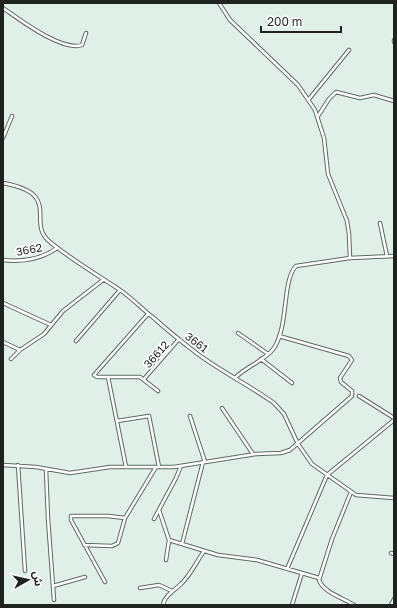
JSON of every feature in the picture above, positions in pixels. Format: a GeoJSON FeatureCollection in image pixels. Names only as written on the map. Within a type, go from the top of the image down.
{"type":"FeatureCollection","features":[{"type":"Feature","properties":{"kind":"street"},"geometry":{"type":"LineString","coordinates":[[219,3],[230,20],[286,74],[309,99],[318,116],[324,138],[328,174],[348,228],[350,258]]}},
{"type":"Feature","properties":{"kind":"street"},"geometry":{"type":"LineString","coordinates":[[3,8],[46,35],[65,44],[77,47],[82,45],[86,33]]}},
{"type":"Feature","properties":{"kind":"street"},"geometry":{"type":"LineString","coordinates":[[309,99],[349,50]]}},
{"type":"Feature","properties":{"kind":"street"},"geometry":{"type":"LineString","coordinates":[[318,116],[329,99],[336,92],[360,98],[374,95],[394,101]]}},
{"type":"Feature","properties":{"kind":"street"},"geometry":{"type":"LineString","coordinates":[[3,138],[12,116]]}},
{"type":"Feature","properties":{"kind":"street","name":"3661"},"geometry":{"type":"LineString","coordinates":[[3,183],[24,189],[35,196],[38,200],[41,213],[42,233],[48,241],[103,280],[120,290],[196,352],[235,378],[260,392],[277,406],[286,419],[298,444],[312,464],[351,492],[362,496],[394,498]]}},
{"type":"Feature","properties":{"kind":"street"},"geometry":{"type":"LineString","coordinates":[[380,223],[387,256]]}},
{"type":"Feature","properties":{"kind":"street","name":"3662"},"geometry":{"type":"LineString","coordinates":[[3,260],[37,258],[57,248]]}},
{"type":"Feature","properties":{"kind":"street"},"geometry":{"type":"LineString","coordinates":[[235,378],[274,348],[286,311],[289,275],[296,266],[350,258],[394,256]]}},
{"type":"Feature","properties":{"kind":"street"},"geometry":{"type":"LineString","coordinates":[[11,359],[20,350],[37,340],[63,311],[103,280]]}},
{"type":"Feature","properties":{"kind":"street"},"geometry":{"type":"LineString","coordinates":[[76,341],[120,290]]}},
{"type":"Feature","properties":{"kind":"street"},"geometry":{"type":"LineString","coordinates":[[3,303],[51,325]]}},
{"type":"Feature","properties":{"kind":"street"},"geometry":{"type":"LineString","coordinates":[[148,314],[94,376],[96,378],[108,377],[144,379],[158,391]]}},
{"type":"Feature","properties":{"kind":"street"},"geometry":{"type":"LineString","coordinates":[[238,333],[268,354]]}},
{"type":"Feature","properties":{"kind":"street"},"geometry":{"type":"LineString","coordinates":[[3,465],[18,465],[70,473],[126,467],[181,466],[253,454],[281,453],[294,448],[352,396],[352,391],[341,382],[340,378],[352,360],[348,356],[279,336]]}},
{"type":"Feature","properties":{"kind":"street","name":"36612"},"geometry":{"type":"LineString","coordinates":[[144,379],[179,339]]}},
{"type":"Feature","properties":{"kind":"street"},"geometry":{"type":"LineString","coordinates":[[3,342],[20,350]]}},
{"type":"Feature","properties":{"kind":"street"},"geometry":{"type":"LineString","coordinates":[[261,359],[292,383]]}},
{"type":"Feature","properties":{"kind":"street"},"geometry":{"type":"LineString","coordinates":[[108,377],[126,467]]}},
{"type":"Feature","properties":{"kind":"street"},"geometry":{"type":"LineString","coordinates":[[287,569],[327,475],[394,419],[359,396]]}},
{"type":"Feature","properties":{"kind":"street"},"geometry":{"type":"LineString","coordinates":[[222,408],[253,454]]}},
{"type":"Feature","properties":{"kind":"street"},"geometry":{"type":"LineString","coordinates":[[84,545],[116,545],[121,534],[125,518],[157,467],[149,416],[117,421]]}},
{"type":"Feature","properties":{"kind":"street"},"geometry":{"type":"LineString","coordinates":[[182,544],[204,462],[190,416]]}},
{"type":"Feature","properties":{"kind":"street"},"geometry":{"type":"LineString","coordinates":[[18,465],[25,571]]}},
{"type":"Feature","properties":{"kind":"street"},"geometry":{"type":"LineString","coordinates":[[154,519],[181,466]]}},
{"type":"Feature","properties":{"kind":"street"},"geometry":{"type":"LineString","coordinates":[[46,469],[54,600]]}},
{"type":"Feature","properties":{"kind":"street"},"geometry":{"type":"LineString","coordinates":[[351,492],[332,539],[319,578],[321,584],[326,589],[354,605]]}},
{"type":"Feature","properties":{"kind":"street"},"geometry":{"type":"LineString","coordinates":[[159,510],[169,540],[166,560]]}},
{"type":"Feature","properties":{"kind":"street"},"geometry":{"type":"LineString","coordinates":[[105,582],[71,520],[71,516],[108,516],[125,518]]}},
{"type":"Feature","properties":{"kind":"street"},"geometry":{"type":"LineString","coordinates":[[169,540],[218,555],[256,560],[319,578]]}},
{"type":"Feature","properties":{"kind":"street"},"geometry":{"type":"LineString","coordinates":[[163,605],[163,601],[172,591],[182,584],[204,551]]}},
{"type":"Feature","properties":{"kind":"street"},"geometry":{"type":"LineString","coordinates":[[292,605],[302,573]]}},
{"type":"Feature","properties":{"kind":"street"},"geometry":{"type":"LineString","coordinates":[[53,586],[85,577]]}},
{"type":"Feature","properties":{"kind":"street"},"geometry":{"type":"LineString","coordinates":[[140,588],[159,585],[172,591]]}},
{"type":"Feature","properties":{"kind":"street"},"geometry":{"type":"LineString","coordinates":[[391,605],[394,599]]}}]}
